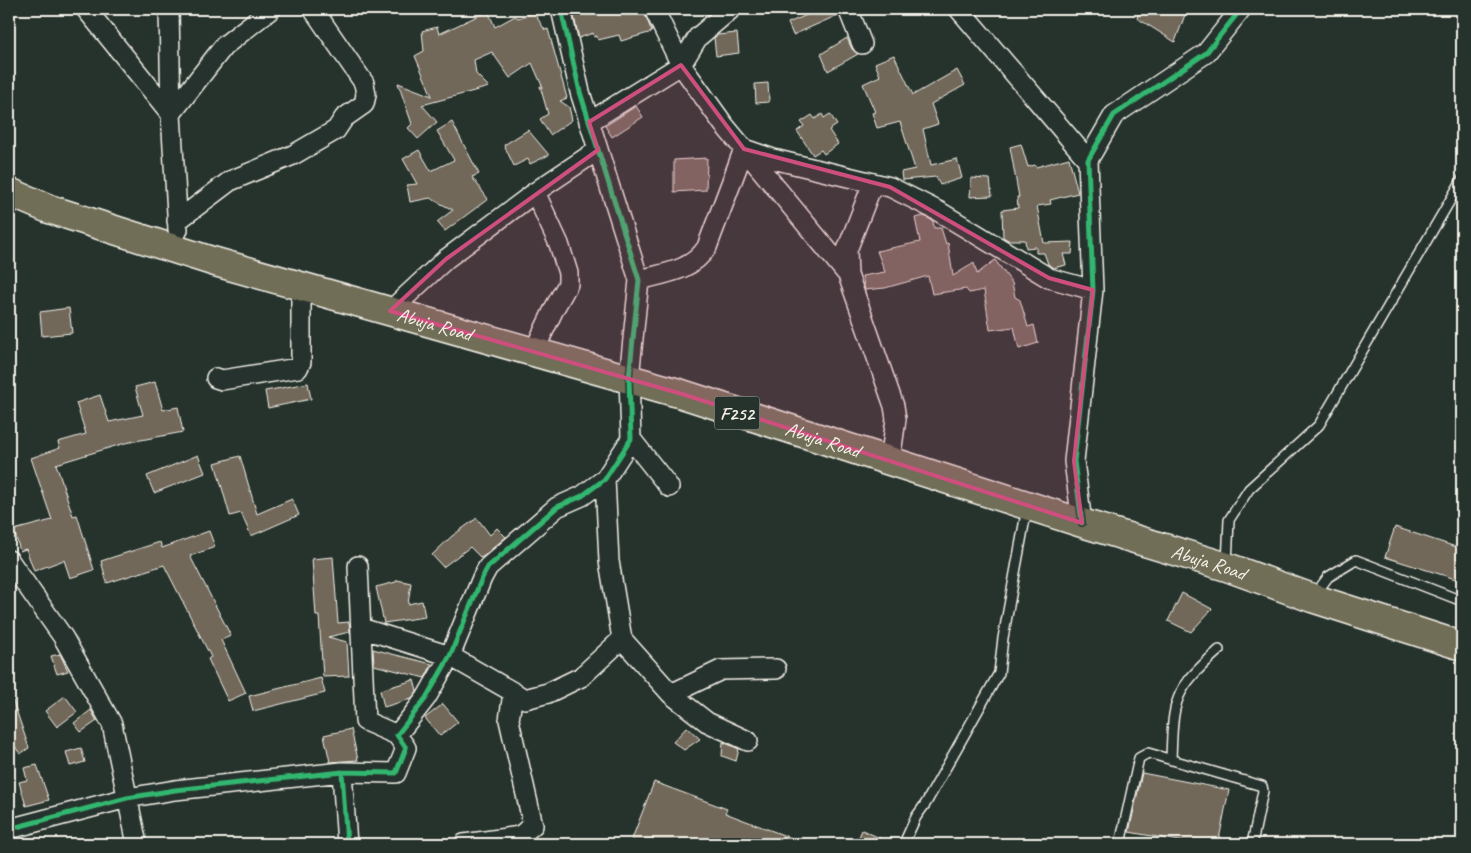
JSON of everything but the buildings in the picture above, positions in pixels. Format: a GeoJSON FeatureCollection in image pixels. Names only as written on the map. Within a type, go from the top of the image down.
{"type":"FeatureCollection","features":[{"type":"Feature","properties":{"kind":"main road","name":"Abuja Road"},"geometry":{"type":"LineString","coordinates":[[9,192],[49,209],[179,250],[300,286],[629,378],[1082,523],[1227,567],[1312,598],[1462,646]]}},
{"type":"Feature","properties":{"kind":"street"},"geometry":{"type":"LineString","coordinates":[[169,9],[170,114],[179,250]]}},
{"type":"Feature","properties":{"kind":"street"},"geometry":{"type":"LineString","coordinates":[[170,114],[224,46],[272,9]]}},
{"type":"Feature","properties":{"kind":"street"},"geometry":{"type":"LineString","coordinates":[[177,221],[230,180],[293,155],[336,130],[344,118],[364,104],[366,95],[364,83],[313,9]]}},
{"type":"Feature","properties":{"kind":"street"},"geometry":{"type":"LineString","coordinates":[[397,735],[426,698],[450,656],[488,567],[558,508],[582,496],[605,479],[631,439],[629,378],[639,280],[589,122],[561,9]]}},
{"type":"Feature","properties":{"kind":"street"},"geometry":{"type":"LineString","coordinates":[[654,9],[682,65],[724,126],[848,275]]}},
{"type":"Feature","properties":{"kind":"street"},"geometry":{"type":"LineString","coordinates":[[589,122],[682,65],[698,37],[731,9]]}},
{"type":"Feature","properties":{"kind":"street"},"geometry":{"type":"LineString","coordinates":[[848,9],[862,44]]}},
{"type":"Feature","properties":{"kind":"street"},"geometry":{"type":"LineString","coordinates":[[959,9],[1088,160]]}},
{"type":"Feature","properties":{"kind":"street"},"geometry":{"type":"LineString","coordinates":[[1082,523],[1074,461],[1093,290],[1088,160],[1114,115],[1206,53],[1241,9]]}},
{"type":"Feature","properties":{"kind":"street"},"geometry":{"type":"LineString","coordinates":[[90,11],[170,114]]}},
{"type":"Feature","properties":{"kind":"street"},"geometry":{"type":"LineString","coordinates":[[744,149],[773,159],[890,187],[938,211],[1049,278],[1093,290]]}},
{"type":"Feature","properties":{"kind":"street"},"geometry":{"type":"LineString","coordinates":[[639,280],[686,267],[699,260],[708,248],[744,149]]}},
{"type":"Feature","properties":{"kind":"street"},"geometry":{"type":"LineString","coordinates":[[390,311],[446,259],[535,192],[598,150]]}},
{"type":"Feature","properties":{"kind":"street"},"geometry":{"type":"LineString","coordinates":[[873,183],[847,250],[848,275],[894,406],[896,419],[890,461]]}},
{"type":"Feature","properties":{"kind":"street"},"geometry":{"type":"LineString","coordinates":[[534,351],[568,284],[568,273],[559,244],[535,192]]}},
{"type":"Feature","properties":{"kind":"street"},"geometry":{"type":"LineString","coordinates":[[216,378],[222,380],[298,368],[300,362],[300,286]]}},
{"type":"Feature","properties":{"kind":"street"},"geometry":{"type":"LineString","coordinates":[[631,439],[669,488]]}},
{"type":"Feature","properties":{"kind":"street"},"geometry":{"type":"LineString","coordinates":[[605,479],[609,561],[622,640],[671,694],[707,722],[748,741]]}},
{"type":"Feature","properties":{"kind":"street"},"geometry":{"type":"LineString","coordinates":[[9,560],[63,637],[112,724],[137,844]]}},
{"type":"Feature","properties":{"kind":"street"},"geometry":{"type":"LineString","coordinates":[[9,829],[127,798],[175,790],[342,772],[396,773],[406,748],[397,735],[365,721],[358,566]]}},
{"type":"Feature","properties":{"kind":"street"},"geometry":{"type":"LineString","coordinates":[[361,628],[450,656],[525,699],[548,693],[582,677],[622,640]]}},
{"type":"Feature","properties":{"kind":"street"},"geometry":{"type":"LineString","coordinates":[[671,694],[721,670],[776,669]]}},
{"type":"Feature","properties":{"kind":"street"},"geometry":{"type":"LineString","coordinates":[[464,844],[520,836],[533,825],[510,720],[513,693]]}},
{"type":"Feature","properties":{"kind":"street"},"geometry":{"type":"LineString","coordinates":[[342,772],[347,844]]}},
{"type":"Feature","properties":{"kind":"lane"},"geometry":{"type":"LineString","coordinates":[[1227,567],[1229,520],[1249,489],[1319,425],[1462,180]]}},
{"type":"Feature","properties":{"kind":"lane"},"geometry":{"type":"LineString","coordinates":[[906,841],[916,817],[926,803],[999,673],[1003,638],[1027,505]]}},
{"type":"Feature","properties":{"kind":"lane"},"geometry":{"type":"LineString","coordinates":[[1312,598],[1328,578],[1356,560],[1462,601]]}},
{"type":"Feature","properties":{"kind":"lane"},"geometry":{"type":"LineString","coordinates":[[1172,760],[1173,715],[1178,696],[1193,673],[1219,650]]}},
{"type":"Feature","properties":{"kind":"lane"},"geometry":{"type":"LineString","coordinates":[[1120,844],[1140,758],[1148,753],[1262,786],[1263,791],[1252,844]]}},
{"type":"Feature","properties":{"kind":"highlighted area"},"geometry":{"type":"Polygon","coordinates":[[[681,65],[744,149],[890,187],[1049,278],[1093,290],[1074,461],[1082,523],[682,394],[390,311],[446,259],[598,150],[589,122],[681,65]]]}},
{"type":"Feature","properties":{"kind":"cycle path"},"geometry":{"type":"LineString","coordinates":[[347,844],[342,772],[396,773],[406,748],[397,735],[426,698],[450,656],[488,567],[557,507],[582,496],[605,479],[631,439],[629,378],[639,280],[580,92],[561,9]]}},
{"type":"Feature","properties":{"kind":"cycle path"},"geometry":{"type":"LineString","coordinates":[[1082,523],[1074,461],[1093,290],[1088,160],[1114,115],[1206,53],[1241,9]]}},
{"type":"Feature","properties":{"kind":"cycle path"},"geometry":{"type":"LineString","coordinates":[[9,829],[127,798],[175,790],[342,772]]}}]}
